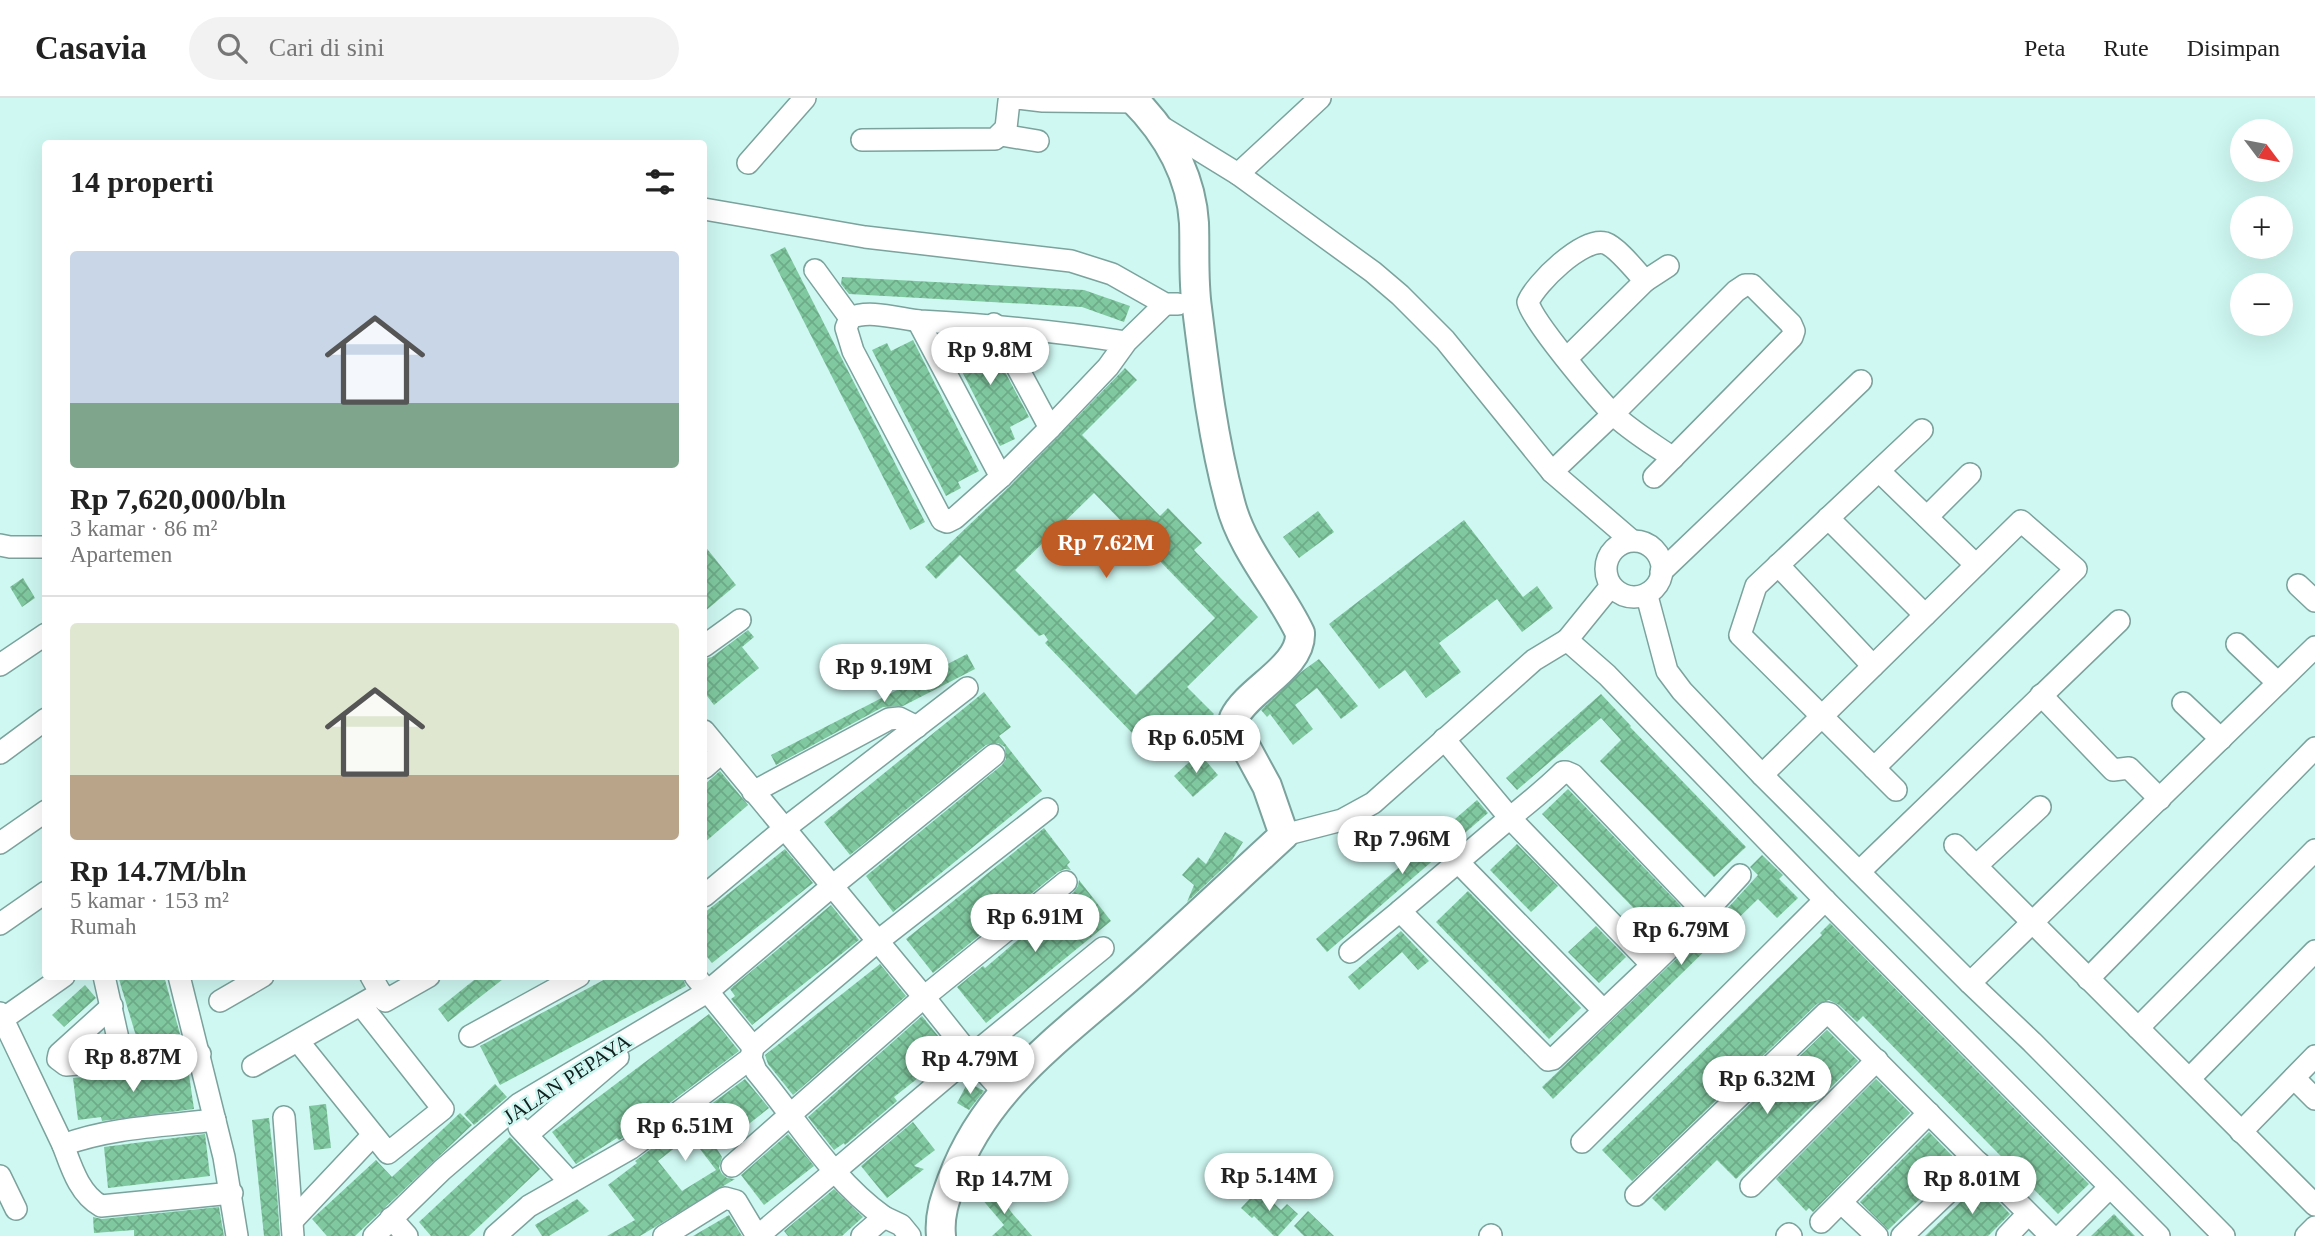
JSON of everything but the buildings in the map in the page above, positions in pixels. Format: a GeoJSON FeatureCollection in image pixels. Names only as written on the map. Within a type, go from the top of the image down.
{"type":"FeatureCollection","features":[{"type":"Feature","properties":{"kind":"street"},"geometry":{"type":"LineString","coordinates":[[748,163],[805,98]]}},
{"type":"Feature","properties":{"kind":"street"},"geometry":{"type":"LineString","coordinates":[[1000,135],[1008,121],[1009,101],[1014,99],[1139,106],[1238,174],[1373,272],[1400,295],[1446,340],[1552,472],[1630,540],[1650,544],[1662,561],[1661,581],[1647,596],[1627,598],[1610,587],[1604,567],[1612,549],[1630,540]]}},
{"type":"Feature","properties":{"kind":"street"},"geometry":{"type":"LineString","coordinates":[[1238,174],[1316,99]]}},
{"type":"Feature","properties":{"kind":"street"},"geometry":{"type":"LineString","coordinates":[[1139,106],[1176,154],[1188,184],[1194,224],[1196,305],[1220,461],[1231,506],[1238,526],[1300,633],[1298,647],[1285,666],[1250,696],[1234,719],[1236,729],[1267,786],[1284,835]]}},
{"type":"Feature","properties":{"kind":"street"},"geometry":{"type":"LineString","coordinates":[[862,140],[989,139],[1000,135],[1038,141]]}},
{"type":"Feature","properties":{"kind":"street"},"geometry":{"type":"LineString","coordinates":[[707,210],[865,237],[1072,261],[1112,274],[1166,304],[1196,305]]}},
{"type":"Feature","properties":{"kind":"street"},"geometry":{"type":"LineString","coordinates":[[1645,281],[1617,252],[1606,243],[1600,242],[1582,248],[1555,269],[1528,302],[1531,311],[1550,338],[1613,414],[1673,458]]}},
{"type":"Feature","properties":{"kind":"street"},"geometry":{"type":"LineString","coordinates":[[1567,358],[1645,281],[1668,266]]}},
{"type":"Feature","properties":{"kind":"street"},"geometry":{"type":"LineString","coordinates":[[815,270],[850,318]]}},
{"type":"Feature","properties":{"kind":"street"},"geometry":{"type":"LineString","coordinates":[[1552,472],[1736,291],[1745,285],[1752,285],[1791,324],[1794,331],[1792,337],[1654,477]]}},
{"type":"Feature","properties":{"kind":"street"},"geometry":{"type":"LineString","coordinates":[[850,318],[846,328],[853,351],[942,520],[947,522],[1001,477],[1108,367],[1126,342],[1166,304]]}},
{"type":"Feature","properties":{"kind":"street"},"geometry":{"type":"LineString","coordinates":[[850,318],[863,315],[918,321],[994,324],[1126,342]]}},
{"type":"Feature","properties":{"kind":"street"},"geometry":{"type":"LineString","coordinates":[[918,321],[1001,477]]}},
{"type":"Feature","properties":{"kind":"street"},"geometry":{"type":"LineString","coordinates":[[994,324],[1050,428]]}},
{"type":"Feature","properties":{"kind":"street"},"geometry":{"type":"LineString","coordinates":[[1661,572],[1861,381]]}},
{"type":"Feature","properties":{"kind":"street"},"geometry":{"type":"LineString","coordinates":[[1896,790],[1740,635],[1756,586],[1922,430]]}},
{"type":"Feature","properties":{"kind":"street"},"geometry":{"type":"LineString","coordinates":[[1879,471],[1976,565]]}},
{"type":"Feature","properties":{"kind":"street"},"geometry":{"type":"LineString","coordinates":[[1927,517],[1970,474]]}},
{"type":"Feature","properties":{"kind":"street"},"geometry":{"type":"LineString","coordinates":[[1828,518],[1925,615]]}},
{"type":"Feature","properties":{"kind":"street"},"geometry":{"type":"LineString","coordinates":[[1762,775],[2021,521],[2076,569],[1874,768]]}},
{"type":"Feature","properties":{"kind":"street"},"geometry":{"type":"LineString","coordinates":[[0,545],[42,547]]}},
{"type":"Feature","properties":{"kind":"street"},"geometry":{"type":"LineString","coordinates":[[1778,565],[1873,666]]}},
{"type":"Feature","properties":{"kind":"street"},"geometry":{"type":"LineString","coordinates":[[2298,585],[2315,601]]}},
{"type":"Feature","properties":{"kind":"street"},"geometry":{"type":"LineString","coordinates":[[941,1236],[939,1219],[966,1144],[990,1106],[1034,1060],[1125,981],[1284,835],[1342,820],[1373,803],[1534,660],[1567,639],[1610,587]]}},
{"type":"Feature","properties":{"kind":"street"},"geometry":{"type":"LineString","coordinates":[[1647,596],[1667,671],[1682,691],[1762,775],[2224,1236]]}},
{"type":"Feature","properties":{"kind":"street"},"geometry":{"type":"LineString","coordinates":[[707,644],[740,620]]}},
{"type":"Feature","properties":{"kind":"street"},"geometry":{"type":"LineString","coordinates":[[1859,872],[2119,621]]}},
{"type":"Feature","properties":{"kind":"street"},"geometry":{"type":"LineString","coordinates":[[0,665],[42,637]]}},
{"type":"Feature","properties":{"kind":"street"},"geometry":{"type":"LineString","coordinates":[[1567,639],[1607,675],[1825,900],[2159,1236]]}},
{"type":"Feature","properties":{"kind":"street"},"geometry":{"type":"LineString","coordinates":[[2237,644],[2278,683]]}},
{"type":"Feature","properties":{"kind":"street"},"geometry":{"type":"LineString","coordinates":[[1970,983],[2315,647]]}},
{"type":"Feature","properties":{"kind":"street"},"geometry":{"type":"LineString","coordinates":[[707,893],[784,829],[967,688]]}},
{"type":"Feature","properties":{"kind":"street"},"geometry":{"type":"LineString","coordinates":[[2041,695],[2113,770],[2129,768],[2160,799]]}},
{"type":"Feature","properties":{"kind":"street"},"geometry":{"type":"LineString","coordinates":[[2183,703],[2221,739]]}},
{"type":"Feature","properties":{"kind":"street"},"geometry":{"type":"LineString","coordinates":[[754,792],[889,719],[899,718],[917,727]]}},
{"type":"Feature","properties":{"kind":"street"},"geometry":{"type":"LineString","coordinates":[[0,753],[42,722]]}},
{"type":"Feature","properties":{"kind":"street"},"geometry":{"type":"LineString","coordinates":[[707,735],[1003,1092]]}},
{"type":"Feature","properties":{"kind":"street"},"geometry":{"type":"LineString","coordinates":[[1444,739],[1510,818],[1652,965]]}},
{"type":"Feature","properties":{"kind":"street"},"geometry":{"type":"LineString","coordinates":[[2088,979],[2315,748]]}},
{"type":"Feature","properties":{"kind":"street"},"geometry":{"type":"LineString","coordinates":[[707,765],[721,753]]}},
{"type":"Feature","properties":{"kind":"street","name":"JALAN PEPAYA"},"geometry":{"type":"LineString","coordinates":[[707,980],[831,887],[994,755]]}},
{"type":"Feature","properties":{"kind":"street"},"geometry":{"type":"LineString","coordinates":[[1350,952],[1566,772],[1573,775],[1705,913]]}},
{"type":"Feature","properties":{"kind":"street"},"geometry":{"type":"LineString","coordinates":[[1976,866],[2040,807]]}},
{"type":"Feature","properties":{"kind":"street"},"geometry":{"type":"LineString","coordinates":[[495,1236],[529,1206],[631,1148],[752,1052],[878,942],[1047,809]]}},
{"type":"Feature","properties":{"kind":"street"},"geometry":{"type":"LineString","coordinates":[[0,843],[42,814]]}},
{"type":"Feature","properties":{"kind":"street"},"geometry":{"type":"LineString","coordinates":[[1955,845],[2315,1205]]}},
{"type":"Feature","properties":{"kind":"street"},"geometry":{"type":"LineString","coordinates":[[2138,1028],[2315,850]]}},
{"type":"Feature","properties":{"kind":"street"},"geometry":{"type":"LineString","coordinates":[[1458,862],[1603,1010]]}},
{"type":"Feature","properties":{"kind":"street"},"geometry":{"type":"LineString","coordinates":[[1401,911],[1548,1060],[1553,1059],[1652,965],[1740,875]]}},
{"type":"Feature","properties":{"kind":"street"},"geometry":{"type":"LineString","coordinates":[[732,1166],[924,997],[1066,882]]}},
{"type":"Feature","properties":{"kind":"street"},"geometry":{"type":"LineString","coordinates":[[0,925],[42,895]]}},
{"type":"Feature","properties":{"kind":"street"},"geometry":{"type":"LineString","coordinates":[[1582,1142],[1825,900]]}},
{"type":"Feature","properties":{"kind":"street"},"geometry":{"type":"LineString","coordinates":[[672,1234],[724,1198],[736,1201],[758,1236],[1103,948]]}},
{"type":"Feature","properties":{"kind":"street"},"geometry":{"type":"LineString","coordinates":[[2190,1078],[2315,951]]}},
{"type":"Feature","properties":{"kind":"street"},"geometry":{"type":"LineString","coordinates":[[58,980],[1,1018],[27,1066],[75,1177],[93,1200],[100,1206],[232,1193]]}},
{"type":"Feature","properties":{"kind":"street"},"geometry":{"type":"LineString","coordinates":[[105,980],[123,1061]]}},
{"type":"Feature","properties":{"kind":"street"},"geometry":{"type":"LineString","coordinates":[[179,980],[200,1054],[232,1193],[237,1236]]}},
{"type":"Feature","properties":{"kind":"street"},"geometry":{"type":"LineString","coordinates":[[220,1001],[256,980]]}},
{"type":"Feature","properties":{"kind":"street"},"geometry":{"type":"LineString","coordinates":[[253,1066],[361,1005],[376,985],[385,1001],[422,980]]}},
{"type":"Feature","properties":{"kind":"street"},"geometry":{"type":"LineString","coordinates":[[470,1036],[572,980]]}},
{"type":"Feature","properties":{"kind":"street"},"geometry":{"type":"LineString","coordinates":[[701,984],[752,1052],[756,1071],[835,1172],[865,1203],[871,1230],[901,1225],[910,1236]]}},
{"type":"Feature","properties":{"kind":"street","name":"JALAN PEPAYA"},"geometry":{"type":"LineString","coordinates":[[374,1236],[442,1170],[519,1104],[662,1020],[701,984]]}},
{"type":"Feature","properties":{"kind":"street"},"geometry":{"type":"LineString","coordinates":[[298,1041],[388,1153],[443,1109],[361,1005]]}},
{"type":"Feature","properties":{"kind":"street"},"geometry":{"type":"LineString","coordinates":[[58,1059],[69,1043],[112,1006]]}},
{"type":"Feature","properties":{"kind":"street"},"geometry":{"type":"LineString","coordinates":[[1636,1195],[1826,1013],[1833,1015],[2050,1236]]}},
{"type":"Feature","properties":{"kind":"street"},"geometry":{"type":"LineString","coordinates":[[527,1135],[662,1020]]}},
{"type":"Feature","properties":{"kind":"street"},"geometry":{"type":"LineString","coordinates":[[27,1066],[58,1059],[66,1065],[200,1054]]}},
{"type":"Feature","properties":{"kind":"street"},"geometry":{"type":"LineString","coordinates":[[2241,1132],[2315,1056]]}},
{"type":"Feature","properties":{"kind":"street"},"geometry":{"type":"LineString","coordinates":[[1752,1186],[1877,1060]]}},
{"type":"Feature","properties":{"kind":"street"},"geometry":{"type":"LineString","coordinates":[[2294,1078],[2315,1099]]}},
{"type":"Feature","properties":{"kind":"street"},"geometry":{"type":"LineString","coordinates":[[1821,1222],[1929,1114]]}},
{"type":"Feature","properties":{"kind":"street"},"geometry":{"type":"LineString","coordinates":[[508,1115],[569,1182]]}},
{"type":"Feature","properties":{"kind":"street"},"geometry":{"type":"LineString","coordinates":[[284,1117],[292,1229]]}},
{"type":"Feature","properties":{"kind":"street"},"geometry":{"type":"LineString","coordinates":[[63,1145],[104,1133],[215,1119]]}},
{"type":"Feature","properties":{"kind":"street"},"geometry":{"type":"LineString","coordinates":[[292,1229],[373,1135]]}},
{"type":"Feature","properties":{"kind":"street"},"geometry":{"type":"LineString","coordinates":[[1902,1236],[1979,1163]]}},
{"type":"Feature","properties":{"kind":"street"},"geometry":{"type":"LineString","coordinates":[[0,1176],[16,1209]]}},
{"type":"Feature","properties":{"kind":"street"},"geometry":{"type":"LineString","coordinates":[[2061,1236],[2110,1187]]}},
{"type":"Feature","properties":{"kind":"street"},"geometry":{"type":"LineString","coordinates":[[1845,1198],[1846,1207],[1877,1236]]}},
{"type":"Feature","properties":{"kind":"street"},"geometry":{"type":"LineString","coordinates":[[2007,1236],[2028,1214]]}},
{"type":"Feature","properties":{"kind":"street"},"geometry":{"type":"LineString","coordinates":[[391,1218],[407,1236]]}},
{"type":"Feature","properties":{"kind":"street"},"geometry":{"type":"LineString","coordinates":[[2306,1236],[2315,1227]]}}]}
